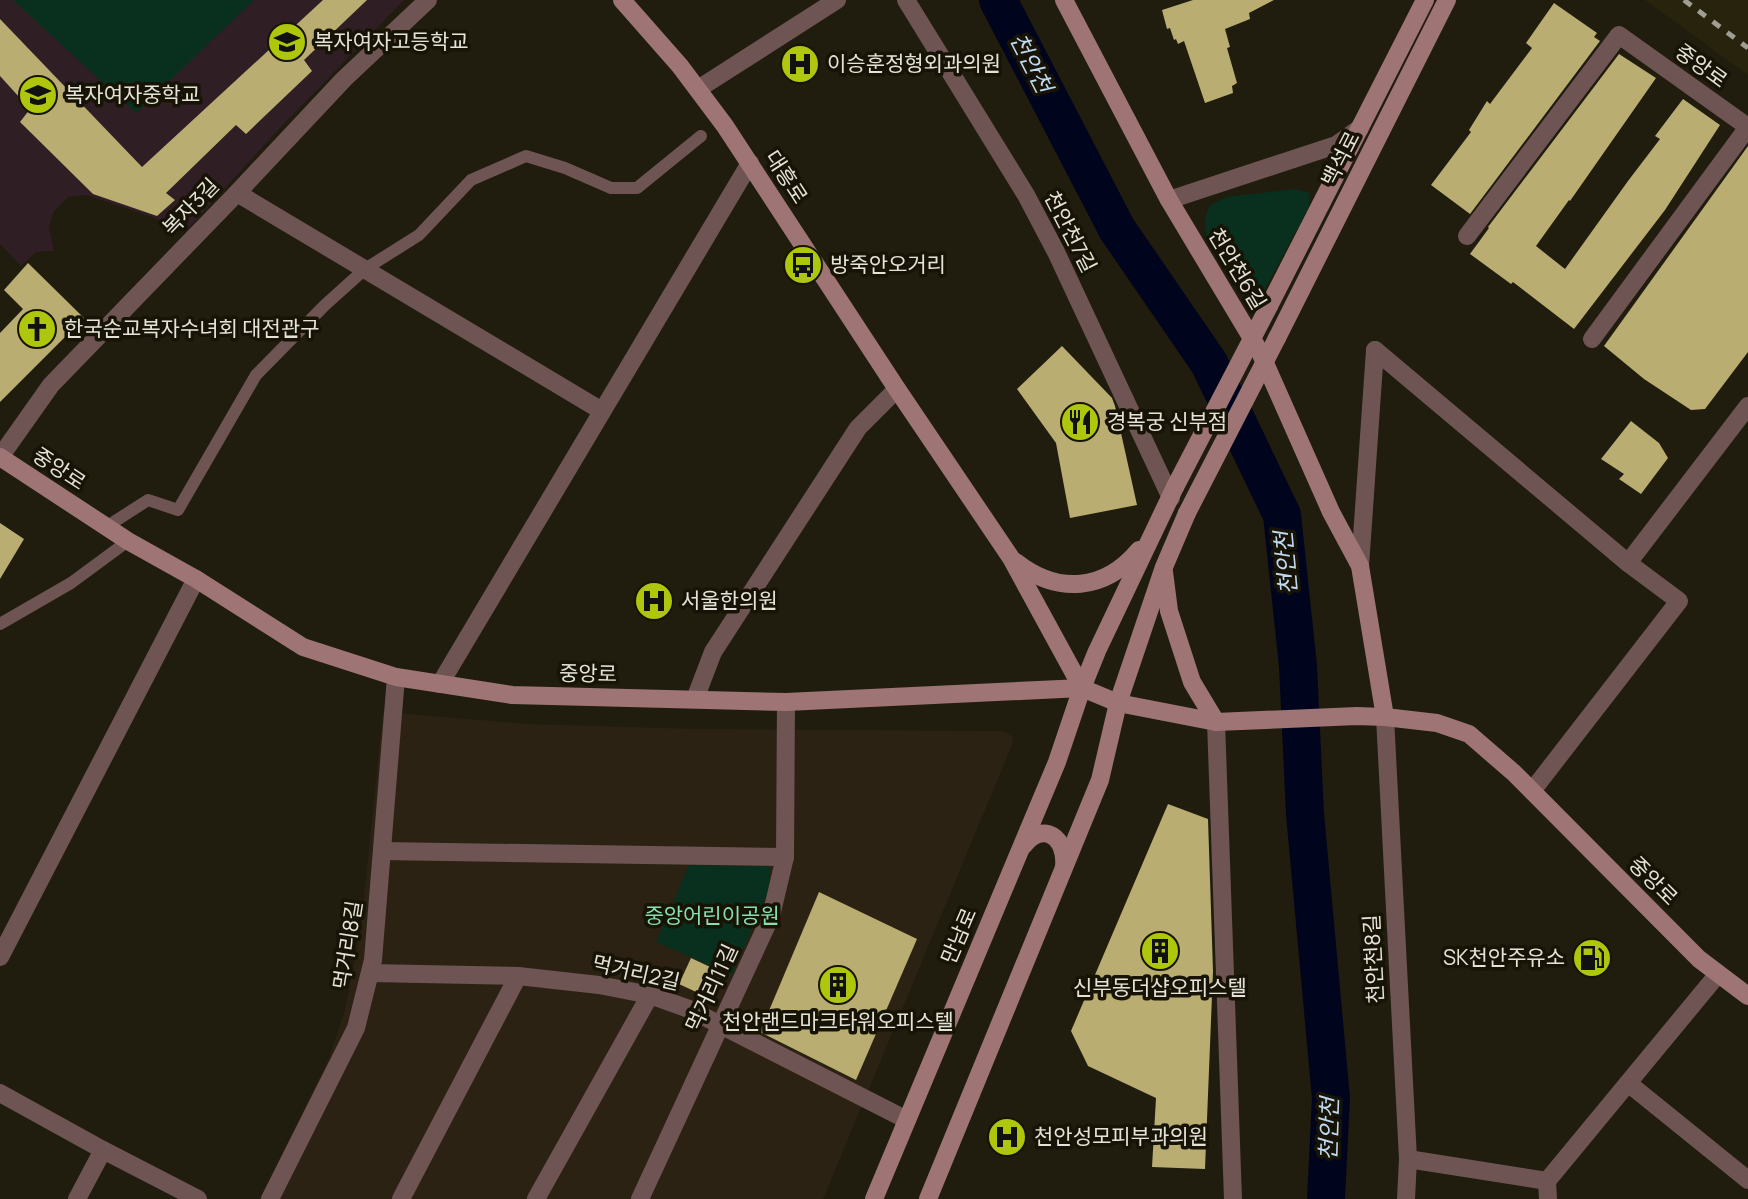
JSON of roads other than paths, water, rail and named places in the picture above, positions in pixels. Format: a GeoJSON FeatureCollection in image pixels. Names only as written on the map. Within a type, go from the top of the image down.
{"type":"FeatureCollection","features":[{"type":"Feature","properties":{"kind":"street","name":"복자3길"},"geometry":{"type":"LineString","coordinates":[[0,457],[51,385],[344,79],[428,0]]}},
{"type":"Feature","properties":{"kind":"street","name":"대흥로"},"geometry":{"type":"LineString","coordinates":[[622,0],[680,66],[726,126],[1011,558],[1082,688]]}},
{"type":"Feature","properties":{"kind":"street"},"geometry":{"type":"LineString","coordinates":[[698,89],[837,0]]}},
{"type":"Feature","properties":{"kind":"street","name":"천안천7길"},"geometry":{"type":"LineString","coordinates":[[905,0],[1026,195],[1173,493]]}},
{"type":"Feature","properties":{"kind":"street","name":"백석로"},"geometry":{"type":"LineString","coordinates":[[1173,493],[1425,0]]}},
{"type":"Feature","properties":{"kind":"street","name":"백석로"},"geometry":{"type":"LineString","coordinates":[[1164,567],[1187,513],[1447,0]]}},
{"type":"Feature","properties":{"kind":"street","name":"천안천6길"},"geometry":{"type":"LineString","coordinates":[[1069,2],[1169,200],[1260,352],[1331,512],[1360,566]]}},
{"type":"Feature","properties":{"kind":"street","name":"중앙로"},"geometry":{"type":"LineString","coordinates":[[1467,236],[1619,35],[1748,127],[1592,339]]}},
{"type":"Feature","properties":{"kind":"street"},"geometry":{"type":"LineString","coordinates":[[1169,200],[1321,150],[1341,142],[1360,128]]}},
{"type":"Feature","properties":{"kind":"street"},"geometry":{"type":"LineString","coordinates":[[1321,150],[1332,163],[1334,178]]}},
{"type":"Feature","properties":{"kind":"street"},"geometry":{"type":"LineString","coordinates":[[440,684],[750,163]]}},
{"type":"Feature","properties":{"kind":"street"},"geometry":{"type":"LineString","coordinates":[[237,193],[602,411]]}},
{"type":"Feature","properties":{"kind":"street","name":"천안천6길"},"geometry":{"type":"LineString","coordinates":[[1385,717],[1360,566],[1375,350],[1629,564],[1679,601],[1532,791]]}},
{"type":"Feature","properties":{"kind":"street"},"geometry":{"type":"LineString","coordinates":[[695,699],[713,652],[850,439],[897,388]]}},
{"type":"Feature","properties":{"kind":"street"},"geometry":{"type":"LineString","coordinates":[[1629,564],[1748,407]]}},
{"type":"Feature","properties":{"kind":"street","name":"중앙로"},"geometry":{"type":"LineString","coordinates":[[0,457],[128,541],[196,579],[303,647],[396,677],[512,695],[786,702],[1082,688]]}},
{"type":"Feature","properties":{"kind":"street"},"geometry":{"type":"LineString","coordinates":[[1173,493],[1082,688],[1118,703],[1216,722]]}},
{"type":"Feature","properties":{"kind":"street"},"geometry":{"type":"LineString","coordinates":[[1011,558],[1048,581],[1071,584],[1088,582],[1109,577],[1128,563],[1154,530]]}},
{"type":"Feature","properties":{"kind":"street"},"geometry":{"type":"LineString","coordinates":[[928,1199],[1100,780],[1118,703],[1164,567]]}},
{"type":"Feature","properties":{"kind":"street"},"geometry":{"type":"LineString","coordinates":[[1164,567],[1170,611],[1192,682],[1216,722],[1233,1199]]}},
{"type":"Feature","properties":{"kind":"street"},"geometry":{"type":"LineString","coordinates":[[0,957],[196,579]]}},
{"type":"Feature","properties":{"kind":"street","name":"먹거리8길"},"geometry":{"type":"LineString","coordinates":[[270,1199],[356,1028],[370,973],[396,677]]}},
{"type":"Feature","properties":{"kind":"street","name":"만남로"},"geometry":{"type":"LineString","coordinates":[[874,1199],[1057,762],[1082,688]]}},
{"type":"Feature","properties":{"kind":"street","name":"먹거리11길"},"geometry":{"type":"LineString","coordinates":[[640,1199],[771,916],[785,857],[786,702]]}},
{"type":"Feature","properties":{"kind":"street","name":"중앙로"},"geometry":{"type":"LineString","coordinates":[[1216,722],[1385,717],[1437,723],[1469,734],[1514,773],[1699,959],[1748,996]]}},
{"type":"Feature","properties":{"kind":"street","name":"천안천8길"},"geometry":{"type":"LineString","coordinates":[[1385,717],[1408,1159],[1406,1199]]}},
{"type":"Feature","properties":{"kind":"street"},"geometry":{"type":"LineString","coordinates":[[1020,850],[1034,835],[1052,835],[1063,849],[1064,867]]}},
{"type":"Feature","properties":{"kind":"street"},"geometry":{"type":"LineString","coordinates":[[382,852],[785,857]]}},
{"type":"Feature","properties":{"kind":"street","name":"먹거리2길"},"geometry":{"type":"LineString","coordinates":[[370,973],[518,976],[598,985],[650,995],[689,1009],[907,1120]]}},
{"type":"Feature","properties":{"kind":"street"},"geometry":{"type":"LineString","coordinates":[[1408,1159],[1547,1190],[1628,1083],[1718,974]]}},
{"type":"Feature","properties":{"kind":"street"},"geometry":{"type":"LineString","coordinates":[[401,1199],[518,976]]}},
{"type":"Feature","properties":{"kind":"street"},"geometry":{"type":"LineString","coordinates":[[536,1199],[650,995]]}},
{"type":"Feature","properties":{"kind":"street"},"geometry":{"type":"LineString","coordinates":[[1628,1083],[1748,1180]]}},
{"type":"Feature","properties":{"kind":"street"},"geometry":{"type":"LineString","coordinates":[[0,1093],[198,1199]]}},
{"type":"Feature","properties":{"kind":"street"},"geometry":{"type":"LineString","coordinates":[[77,1199],[103,1150]]}},
{"type":"Feature","properties":{"kind":"lane"},"geometry":{"type":"LineString","coordinates":[[106,527],[149,500],[178,510],[256,375],[365,269],[419,235],[471,180],[526,156],[565,167],[611,188],[637,188],[701,136]]}},
{"type":"Feature","properties":{"kind":"lane"},"geometry":{"type":"LineString","coordinates":[[0,624],[71,583],[128,541]]}},
{"type":"Feature","properties":{"kind":"waterway","name":"천안천"},"geometry":{"type":"LineString","coordinates":[[998,0],[1117,229],[1209,363],[1282,515],[1298,666],[1305,814],[1331,1098],[1326,1199]]}},
{"type":"Feature","properties":{"kind":"railway"},"geometry":{"type":"LineString","coordinates":[[1684,0],[1748,48]]}},
{"type":"Feature","properties":{"kind":"place","name":"복자여자고등학교"},"geometry":{"type":"Point","coordinates":[287,42]}},
{"type":"Feature","properties":{"kind":"place","name":"이승훈정형외과의원"},"geometry":{"type":"Point","coordinates":[800,64]}},
{"type":"Feature","properties":{"kind":"place","name":"복자여자중학교"},"geometry":{"type":"Point","coordinates":[38,95]}},
{"type":"Feature","properties":{"kind":"place","name":"방죽안오거리"},"geometry":{"type":"Point","coordinates":[803,265]}},
{"type":"Feature","properties":{"kind":"place","name":"한국순교복자수녀회 대전관구"},"geometry":{"type":"Point","coordinates":[37,329]}},
{"type":"Feature","properties":{"kind":"place","name":"경복궁 신부점"},"geometry":{"type":"Point","coordinates":[1080,422]}},
{"type":"Feature","properties":{"kind":"place","name":"서울한의원"},"geometry":{"type":"Point","coordinates":[654,601]}},
{"type":"Feature","properties":{"kind":"place","name":"신부동더샵오피스텔"},"geometry":{"type":"Point","coordinates":[1160,951]}},
{"type":"Feature","properties":{"kind":"place","name":"SK천안주유소"},"geometry":{"type":"Point","coordinates":[1592,958]}},
{"type":"Feature","properties":{"kind":"place","name":"천안랜드마크타워오피스텔"},"geometry":{"type":"Point","coordinates":[838,985]}},
{"type":"Feature","properties":{"kind":"place","name":"천안성모피부과의원"},"geometry":{"type":"Point","coordinates":[1007,1137]}},
{"type":"Feature","properties":{"kind":"park label","name":"중앙어린이공원"},"geometry":{"type":"Point","coordinates":[712,916]}}]}
